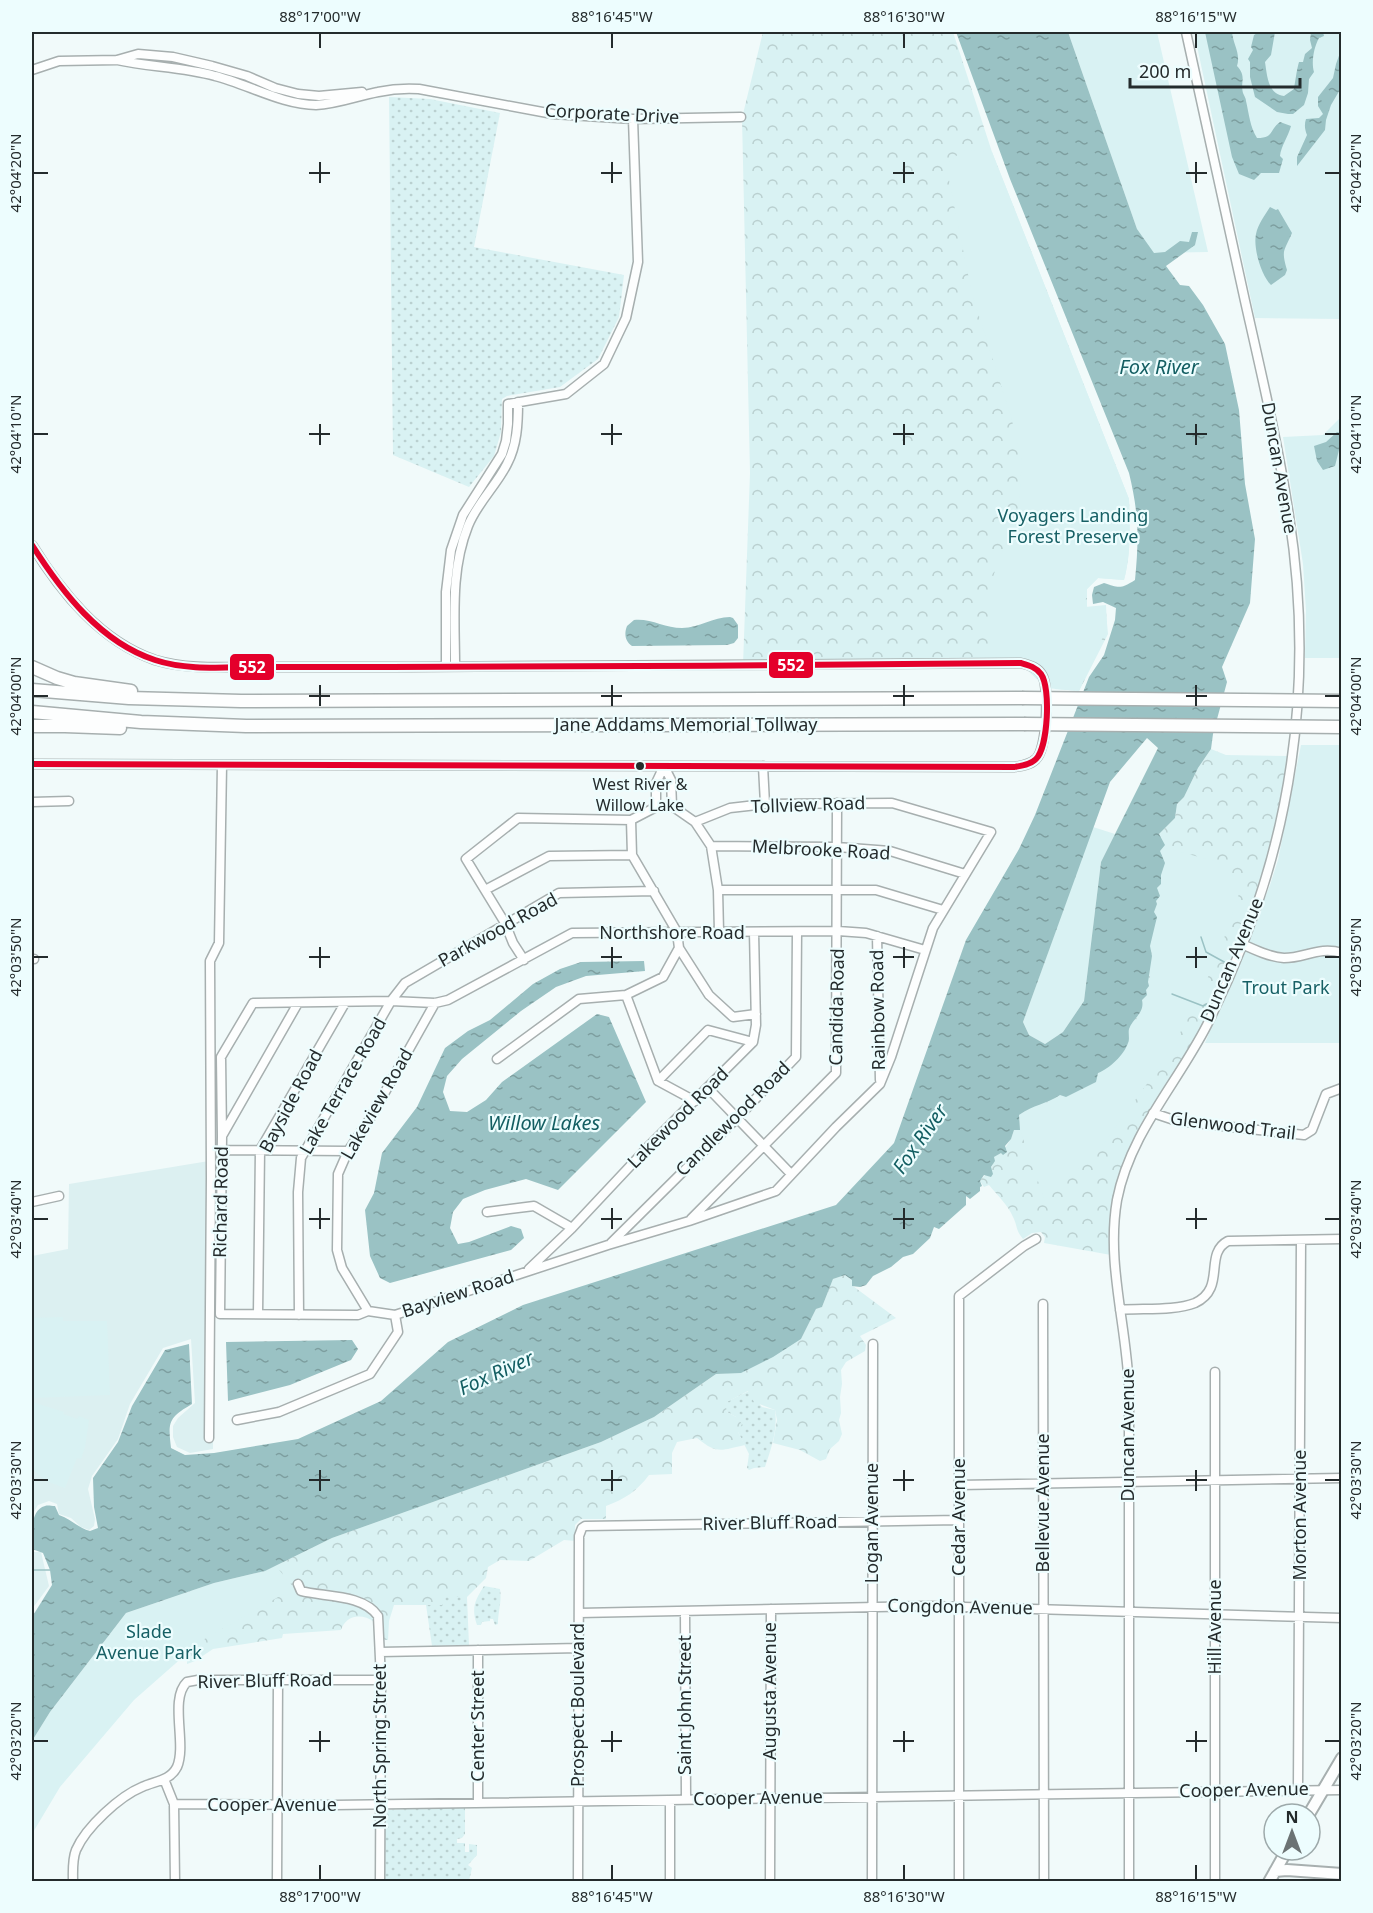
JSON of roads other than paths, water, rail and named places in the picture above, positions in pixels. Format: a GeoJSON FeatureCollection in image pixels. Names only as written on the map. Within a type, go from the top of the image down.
{"type":"FeatureCollection","features":[{"type":"Feature","properties":{"kind":"highway"},"geometry":{"type":"LineString","coordinates":[[32,667],[74,683],[167,699]]}},
{"type":"Feature","properties":{"kind":"highway","name":"Jane Addams Memorial Tollway"},"geometry":{"type":"LineString","coordinates":[[32,690],[93,696],[287,701],[1022,698],[1341,701]]}},
{"type":"Feature","properties":{"kind":"highway","name":"Jane Addams Memorial Tollway"},"geometry":{"type":"LineString","coordinates":[[32,712],[141,722],[246,726],[1024,724],[1341,727]]}},
{"type":"Feature","properties":{"kind":"highway"},"geometry":{"type":"LineString","coordinates":[[32,726],[187,730],[246,726]]}},
{"type":"Feature","properties":{"kind":"main road"},"geometry":{"type":"LineString","coordinates":[[1316,1802],[1341,1758]]}},
{"type":"Feature","properties":{"kind":"main road"},"geometry":{"type":"LineString","coordinates":[[1269,1881],[1279,1862]]}},
{"type":"Feature","properties":{"kind":"main road"},"geometry":{"type":"LineString","coordinates":[[1292,1862],[1296,1871]]}},
{"type":"Feature","properties":{"kind":"main road"},"geometry":{"type":"LineString","coordinates":[[1275,1871],[1341,1874]]}},
{"type":"Feature","properties":{"kind":"street","name":"Duncan Avenue"},"geometry":{"type":"LineString","coordinates":[[1129,1881],[1128,1363],[1114,1271],[1116,1209],[1127,1164],[1139,1137],[1206,1026],[1242,944],[1272,855],[1284,805],[1294,740],[1299,669],[1297,590],[1290,523],[1281,469],[1186,32]]}},
{"type":"Feature","properties":{"kind":"street","name":"Corporate Drive"},"geometry":{"type":"LineString","coordinates":[[32,70],[59,61],[117,60],[173,67],[204,73],[302,104],[337,103],[400,88],[419,89],[554,114],[633,119],[741,117]]}},
{"type":"Feature","properties":{"kind":"street"},"geometry":{"type":"LineString","coordinates":[[451,666],[457,564],[464,524],[471,501],[502,454],[508,424],[508,404],[566,394],[604,364],[626,318],[638,262],[633,119]]}},
{"type":"Feature","properties":{"kind":"street"},"geometry":{"type":"LineString","coordinates":[[464,524],[507,465],[516,439],[518,402]]}},
{"type":"Feature","properties":{"kind":"street"},"geometry":{"type":"LineString","coordinates":[[32,545],[62,588],[90,620],[122,645],[157,660],[173,664],[202,667],[1021,663],[1039,670],[1046,687],[1043,750],[1036,760],[1014,767],[32,764]]}},
{"type":"Feature","properties":{"kind":"street"},"geometry":{"type":"LineString","coordinates":[[209,1438],[210,961],[219,943],[222,765]]}},
{"type":"Feature","properties":{"kind":"street"},"geometry":{"type":"LineString","coordinates":[[664,766],[671,780],[672,806]]}},
{"type":"Feature","properties":{"kind":"street"},"geometry":{"type":"LineString","coordinates":[[656,807],[656,783],[664,766]]}},
{"type":"Feature","properties":{"kind":"street"},"geometry":{"type":"LineString","coordinates":[[763,766],[765,804]]}},
{"type":"Feature","properties":{"kind":"street"},"geometry":{"type":"LineString","coordinates":[[32,802],[69,801]]}},
{"type":"Feature","properties":{"kind":"street","name":"Candida Road"},"geometry":{"type":"LineString","coordinates":[[689,1221],[836,1073],[837,803]]}},
{"type":"Feature","properties":{"kind":"street","name":"Tollview Road"},"geometry":{"type":"LineString","coordinates":[[695,822],[730,808],[765,804],[892,803],[991,832],[965,874]]}},
{"type":"Feature","properties":{"kind":"street"},"geometry":{"type":"LineString","coordinates":[[524,960],[513,943],[505,923],[466,859],[518,818],[631,820],[656,807],[672,806],[695,822],[711,846],[718,890],[719,932]]}},
{"type":"Feature","properties":{"kind":"street"},"geometry":{"type":"LineString","coordinates":[[631,820],[632,855],[677,932],[679,948],[709,995],[732,1017],[756,1014]]}},
{"type":"Feature","properties":{"kind":"street","name":"Melbrooke Road"},"geometry":{"type":"LineString","coordinates":[[711,846],[837,847],[890,850],[965,874]]}},
{"type":"Feature","properties":{"kind":"street"},"geometry":{"type":"LineString","coordinates":[[485,890],[549,856],[632,855]]}},
{"type":"Feature","properties":{"kind":"street"},"geometry":{"type":"LineString","coordinates":[[880,1084],[933,928],[965,874]]}},
{"type":"Feature","properties":{"kind":"street"},"geometry":{"type":"LineString","coordinates":[[718,890],[876,890],[943,910]]}},
{"type":"Feature","properties":{"kind":"street","name":"Parkwood Road"},"geometry":{"type":"LineString","coordinates":[[392,1001],[405,983],[559,893],[654,891]]}},
{"type":"Feature","properties":{"kind":"street","name":"Northshore Road"},"geometry":{"type":"LineString","coordinates":[[435,1003],[448,1000],[572,933],[838,931],[877,936],[925,950]]}},
{"type":"Feature","properties":{"kind":"street"},"geometry":{"type":"LineString","coordinates":[[658,1081],[708,1030],[753,1042],[756,1014],[754,932]]}},
{"type":"Feature","properties":{"kind":"street","name":"Candlewood Road"},"geometry":{"type":"LineString","coordinates":[[608,1245],[796,1057],[797,932]]}},
{"type":"Feature","properties":{"kind":"street","name":"Rainbow Road"},"geometry":{"type":"LineString","coordinates":[[877,936],[880,1084]]}},
{"type":"Feature","properties":{"kind":"street"},"geometry":{"type":"LineString","coordinates":[[1242,944],[1281,958],[1321,951],[1341,953]]}},
{"type":"Feature","properties":{"kind":"street"},"geometry":{"type":"LineString","coordinates":[[497,1059],[579,999],[626,995],[663,977],[679,948]]}},
{"type":"Feature","properties":{"kind":"street"},"geometry":{"type":"LineString","coordinates":[[626,995],[658,1081],[694,1101]]}},
{"type":"Feature","properties":{"kind":"street"},"geometry":{"type":"LineString","coordinates":[[222,1136],[221,1057],[253,1003],[392,1001],[435,1003]]}},
{"type":"Feature","properties":{"kind":"street","name":"Lake Terrace Road"},"geometry":{"type":"LineString","coordinates":[[299,1315],[299,1170],[301,1158],[392,1001]]}},
{"type":"Feature","properties":{"kind":"street","name":"Richard Road"},"geometry":{"type":"LineString","coordinates":[[220,1314],[222,1136],[298,1003]]}},
{"type":"Feature","properties":{"kind":"street","name":"Bayside Road"},"geometry":{"type":"LineString","coordinates":[[258,1314],[260,1150],[345,1003]]}},
{"type":"Feature","properties":{"kind":"street","name":"Lakeview Road"},"geometry":{"type":"LineString","coordinates":[[368,1311],[342,1268],[337,1250],[338,1174],[348,1151],[435,1003]]}},
{"type":"Feature","properties":{"kind":"street","name":"Lakewood Road"},"geometry":{"type":"LineString","coordinates":[[526,1272],[572,1228],[648,1147],[753,1042]]}},
{"type":"Feature","properties":{"kind":"street","name":"Bayview Road"},"geometry":{"type":"LineString","coordinates":[[220,1314],[358,1315],[368,1311],[395,1315],[776,1191],[880,1084]]}},
{"type":"Feature","properties":{"kind":"street"},"geometry":{"type":"LineString","coordinates":[[708,1088],[791,1174]]}},
{"type":"Feature","properties":{"kind":"street","name":"Glenwood Trail"},"geometry":{"type":"LineString","coordinates":[[1153,1113],[1177,1120],[1226,1128],[1298,1135],[1309,1133],[1312,1130],[1326,1094],[1341,1088]]}},
{"type":"Feature","properties":{"kind":"street"},"geometry":{"type":"LineString","coordinates":[[222,1150],[348,1151]]}},
{"type":"Feature","properties":{"kind":"street"},"geometry":{"type":"LineString","coordinates":[[32,1202],[59,1196]]}},
{"type":"Feature","properties":{"kind":"street"},"geometry":{"type":"LineString","coordinates":[[487,1212],[534,1206],[572,1228]]}},
{"type":"Feature","properties":{"kind":"street","name":"Cedar Avenue"},"geometry":{"type":"LineString","coordinates":[[959,1881],[959,1296],[1036,1239]]}},
{"type":"Feature","properties":{"kind":"street"},"geometry":{"type":"LineString","coordinates":[[1120,1310],[1180,1306],[1199,1301],[1212,1285],[1217,1250],[1228,1241],[1341,1239]]}},
{"type":"Feature","properties":{"kind":"street","name":"Morton Avenue"},"geometry":{"type":"LineString","coordinates":[[1298,1789],[1300,1240]]}},
{"type":"Feature","properties":{"kind":"street","name":"Bellevue Avenue"},"geometry":{"type":"LineString","coordinates":[[1043,1304],[1044,1881]]}},
{"type":"Feature","properties":{"kind":"street"},"geometry":{"type":"LineString","coordinates":[[237,1420],[279,1412],[370,1374],[398,1332],[395,1315]]}},
{"type":"Feature","properties":{"kind":"street","name":"Logan Avenue"},"geometry":{"type":"LineString","coordinates":[[872,1881],[873,1344]]}},
{"type":"Feature","properties":{"kind":"street","name":"Hill Avenue"},"geometry":{"type":"LineString","coordinates":[[1215,1372],[1215,1881]]}},
{"type":"Feature","properties":{"kind":"street"},"geometry":{"type":"LineString","coordinates":[[959,1485],[1341,1478]]}},
{"type":"Feature","properties":{"kind":"street","name":"River Bluff Road"},"geometry":{"type":"LineString","coordinates":[[582,1528],[585,1526],[958,1520]]}},
{"type":"Feature","properties":{"kind":"street","name":"Prospect Boulevard"},"geometry":{"type":"LineString","coordinates":[[578,1881],[579,1536],[582,1528]]}},
{"type":"Feature","properties":{"kind":"street","name":"North Spring Street"},"geometry":{"type":"LineString","coordinates":[[297,1584],[301,1591],[354,1601],[375,1611],[380,1620],[380,1881]]}},
{"type":"Feature","properties":{"kind":"street","name":"Congdon Avenue"},"geometry":{"type":"LineString","coordinates":[[579,1613],[873,1606],[1043,1608],[1341,1618]]}},
{"type":"Feature","properties":{"kind":"street","name":"Augusta Avenue"},"geometry":{"type":"LineString","coordinates":[[770,1881],[771,1609]]}},
{"type":"Feature","properties":{"kind":"street","name":"Saint John Street"},"geometry":{"type":"LineString","coordinates":[[685,1611],[686,1799]]}},
{"type":"Feature","properties":{"kind":"street"},"geometry":{"type":"LineString","coordinates":[[380,1652],[579,1648]]}},
{"type":"Feature","properties":{"kind":"street","name":"Center Street"},"geometry":{"type":"LineString","coordinates":[[478,1650],[478,1803]]}},
{"type":"Feature","properties":{"kind":"street"},"geometry":{"type":"LineString","coordinates":[[278,1680],[278,1881]]}},
{"type":"Feature","properties":{"kind":"street","name":"River Bluff Road"},"geometry":{"type":"LineString","coordinates":[[164,1779],[173,1773],[179,1760],[180,1690],[190,1681],[381,1680]]}},
{"type":"Feature","properties":{"kind":"street"},"geometry":{"type":"LineString","coordinates":[[73,1881],[73,1862],[77,1847],[96,1823],[123,1799],[141,1787],[164,1779],[174,1804],[175,1881]]}},
{"type":"Feature","properties":{"kind":"street","name":"Cooper Avenue"},"geometry":{"type":"LineString","coordinates":[[174,1804],[478,1803],[1341,1790]]}},
{"type":"Feature","properties":{"kind":"street","name":"Saint John Street"},"geometry":{"type":"LineString","coordinates":[[670,1800],[670,1881]]}},
{"type":"Feature","properties":{"kind":"water","name":"Fox River"},"geometry":{"type":"Polygon","coordinates":[[[956,32],[1068,32],[1137,229],[1154,253],[1165,252],[1180,241],[1189,242],[1192,232],[1198,232],[1195,245],[1166,266],[1180,285],[1189,286],[1203,305],[1225,344],[1239,410],[1245,484],[1255,539],[1250,603],[1222,667],[1227,682],[1211,749],[1198,768],[1184,797],[1177,804],[1175,818],[1159,834],[1165,845],[1160,851],[1165,863],[1161,884],[1157,888],[1160,896],[1156,901],[1154,912],[1157,917],[1150,946],[1152,956],[1149,986],[1146,990],[1147,995],[1142,1000],[1142,1008],[1129,1029],[1129,1041],[1126,1048],[1120,1057],[1098,1073],[1096,1082],[1066,1097],[1060,1095],[1019,1115],[1020,1130],[1014,1130],[1005,1146],[1007,1152],[994,1157],[995,1161],[991,1167],[993,1174],[991,1177],[984,1175],[980,1181],[982,1186],[980,1191],[970,1199],[966,1196],[966,1205],[939,1229],[934,1227],[930,1238],[913,1254],[903,1257],[891,1267],[873,1276],[866,1285],[852,1286],[852,1280],[845,1275],[833,1279],[822,1307],[816,1309],[801,1339],[773,1357],[741,1373],[716,1374],[654,1417],[601,1442],[332,1538],[265,1571],[214,1583],[126,1613],[50,1712],[32,1741],[32,1617],[52,1585],[50,1570],[43,1553],[32,1549],[34,1518],[40,1509],[55,1506],[59,1515],[82,1528],[90,1531],[98,1528],[94,1507],[93,1478],[118,1442],[132,1406],[165,1350],[189,1344],[192,1404],[178,1413],[171,1422],[171,1448],[185,1455],[214,1453],[298,1439],[381,1401],[448,1342],[523,1305],[836,1205],[894,1143],[966,940],[1019,849],[1035,815],[1089,677],[1104,655],[1115,620],[1116,608],[1103,602],[1093,604],[1094,587],[1104,583],[1117,587],[1123,586],[1135,580],[1137,527],[1135,501],[1129,473],[1010,179],[956,32]],[[1147,738],[1110,782],[1023,1022],[1029,1035],[1045,1044],[1063,1032],[1084,1001],[1101,862],[1158,748],[1147,738]]]}},
{"type":"Feature","properties":{"kind":"water"},"geometry":{"type":"Polygon","coordinates":[[[1205,32],[1232,32],[1237,53],[1237,66],[1243,76],[1242,89],[1251,125],[1257,138],[1269,135],[1280,122],[1291,126],[1281,152],[1280,156],[1283,159],[1279,173],[1261,173],[1254,180],[1239,174],[1232,157],[1205,32]]]}},
{"type":"Feature","properties":{"kind":"water"},"geometry":{"type":"Polygon","coordinates":[[[1259,32],[1275,32],[1271,55],[1265,62],[1271,88],[1284,96],[1294,89],[1299,62],[1303,62],[1305,54],[1312,48],[1311,32],[1323,32],[1324,36],[1319,38],[1314,50],[1314,72],[1309,79],[1304,105],[1293,114],[1277,112],[1255,97],[1248,59],[1253,50],[1251,47],[1254,35],[1259,32]]]}},
{"type":"Feature","properties":{"kind":"water"},"geometry":{"type":"Polygon","coordinates":[[[1341,50],[1341,88],[1331,105],[1325,130],[1297,166],[1297,157],[1307,135],[1306,119],[1319,118],[1323,114],[1318,106],[1318,97],[1333,78],[1341,50]]]}},
{"type":"Feature","properties":{"kind":"water"},"geometry":{"type":"Polygon","coordinates":[[[1270,207],[1278,209],[1292,233],[1284,251],[1287,270],[1285,275],[1271,285],[1261,268],[1255,240],[1258,227],[1270,207]]]}},
{"type":"Feature","properties":{"kind":"water"},"geometry":{"type":"Polygon","coordinates":[[[1337,432],[1341,433],[1341,442],[1335,466],[1323,470],[1317,461],[1314,446],[1326,442],[1337,432]]]}},
{"type":"Feature","properties":{"kind":"water"},"geometry":{"type":"Polygon","coordinates":[[[730,617],[738,625],[738,638],[734,643],[727,645],[632,646],[626,637],[627,626],[634,620],[646,620],[682,628],[730,617]]]}},
{"type":"Feature","properties":{"kind":"water","name":"Willow Lakes"},"geometry":{"type":"Polygon","coordinates":[[[644,961],[645,971],[586,976],[556,987],[521,1011],[462,1059],[447,1076],[443,1092],[450,1111],[467,1112],[486,1100],[502,1082],[597,1014],[609,1017],[646,1102],[558,1190],[526,1179],[485,1190],[463,1199],[453,1212],[450,1228],[458,1244],[511,1226],[521,1229],[524,1238],[511,1250],[390,1283],[380,1278],[370,1256],[365,1210],[374,1193],[382,1153],[417,1107],[445,1048],[468,1031],[490,1020],[533,984],[560,969],[581,962],[644,961]]]}},
{"type":"Feature","properties":{"kind":"water"},"geometry":{"type":"Polygon","coordinates":[[[352,1340],[358,1349],[351,1360],[290,1385],[228,1401],[226,1342],[352,1340]]]}},
{"type":"Feature","properties":{"kind":"waterway"},"geometry":{"type":"LineString","coordinates":[[1201,937],[1206,952],[1226,963]]}},
{"type":"Feature","properties":{"kind":"waterway"},"geometry":{"type":"LineString","coordinates":[[1172,994],[1203,1006],[1207,1004]]}},
{"type":"Feature","properties":{"kind":"waterway"},"geometry":{"type":"LineString","coordinates":[[32,1570],[52,1570]]}},
{"type":"Feature","properties":{"kind":"place","name":"West River & Willow Lake"},"geometry":{"type":"Point","coordinates":[640,766]}},
{"type":"Feature","properties":{"kind":"park label","name":"Voyagers Landing Forest Preserve"},"geometry":{"type":"Point","coordinates":[1073,526]}},
{"type":"Feature","properties":{"kind":"park label","name":"Trout Park"},"geometry":{"type":"Point","coordinates":[1286,988]}},
{"type":"Feature","properties":{"kind":"park label","name":"Slade Avenue Park"},"geometry":{"type":"Point","coordinates":[149,1642]}}]}
